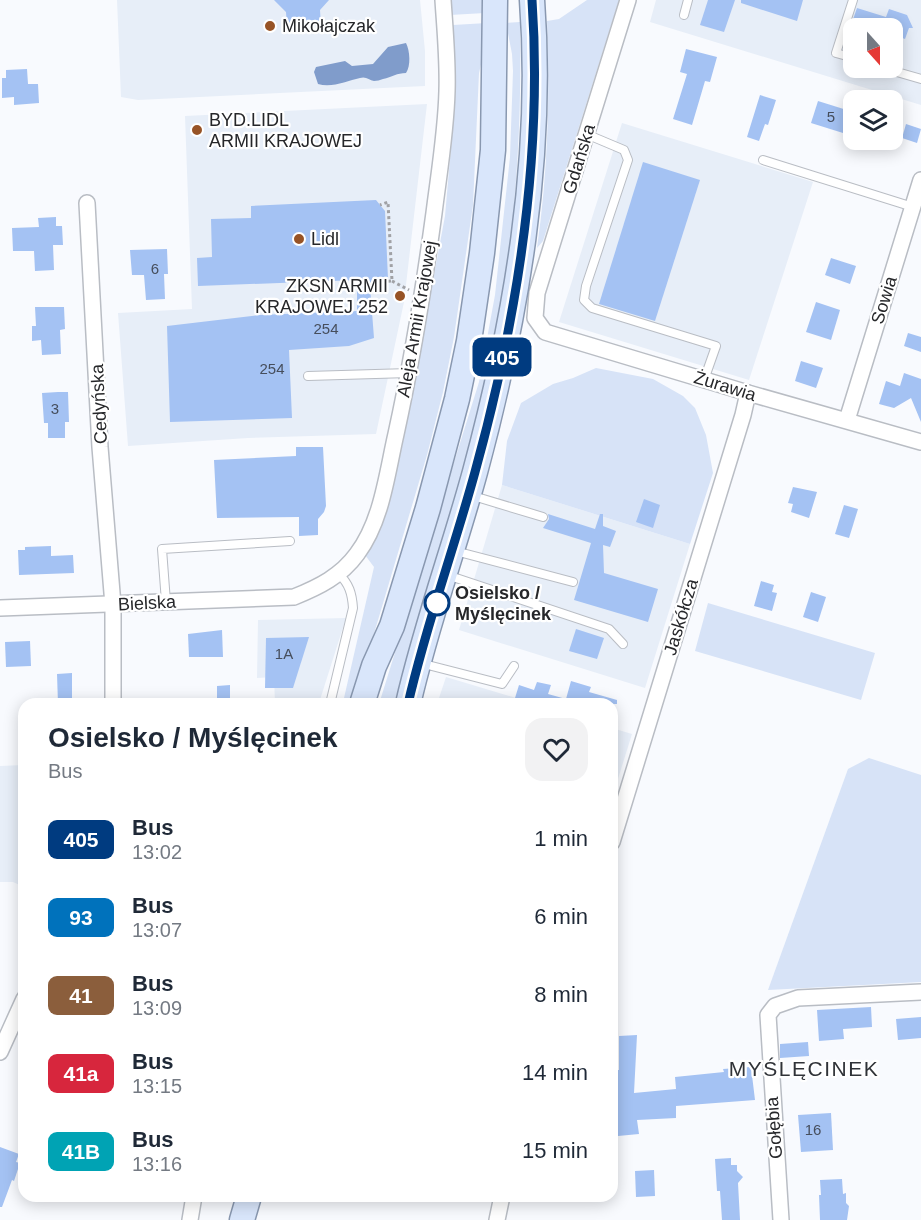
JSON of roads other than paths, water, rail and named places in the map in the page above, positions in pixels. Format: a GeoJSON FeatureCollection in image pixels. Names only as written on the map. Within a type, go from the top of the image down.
{"type":"FeatureCollection","features":[{"type":"Feature","properties":{"kind":"main road"},"geometry":{"type":"LineString","coordinates":[[364,698],[395,614],[428,508],[457,399],[476,297],[493,150],[495,0]]}},
{"type":"Feature","properties":{"kind":"main road"},"geometry":{"type":"LineString","coordinates":[[409,698],[469,495],[500,367],[524,237],[533,122],[532,0]]}},
{"type":"Feature","properties":{"kind":"main road"},"geometry":{"type":"LineString","coordinates":[[242,1220],[247,1202]]}},
{"type":"Feature","properties":{"kind":"street","name":"Aleja Armii Krajowej"},"geometry":{"type":"LineString","coordinates":[[294,597],[328,582],[357,555],[373,523],[382,495],[409,373],[423,295],[447,92],[443,0]]}},
{"type":"Feature","properties":{"kind":"street","name":"Gdańska"},"geometry":{"type":"LineString","coordinates":[[535,318],[537,293],[628,0]]}},
{"type":"Feature","properties":{"kind":"street","name":"Sowia"},"geometry":{"type":"LineString","coordinates":[[847,420],[921,180]]}},
{"type":"Feature","properties":{"kind":"street","name":"Cedyńska"},"geometry":{"type":"LineString","coordinates":[[87,203],[100,447],[113,605],[113,698]]}},
{"type":"Feature","properties":{"kind":"street","name":"Żurawia"},"geometry":{"type":"LineString","coordinates":[[535,318],[545,332],[921,442]]}},
{"type":"Feature","properties":{"kind":"street","name":"Jaskółcza"},"geometry":{"type":"LineString","coordinates":[[618,822],[748,393]]}},
{"type":"Feature","properties":{"kind":"street","name":"Bielska"},"geometry":{"type":"LineString","coordinates":[[0,608],[294,597]]}},
{"type":"Feature","properties":{"kind":"street","name":"Gołębia"},"geometry":{"type":"LineString","coordinates":[[781,1220],[768,1015],[775,1006],[798,998],[921,992]]}},
{"type":"Feature","properties":{"kind":"street"},"geometry":{"type":"LineString","coordinates":[[0,1052],[18,1012]]}},
{"type":"Feature","properties":{"kind":"street"},"geometry":{"type":"LineString","coordinates":[[190,1220],[193,1202]]}},
{"type":"Feature","properties":{"kind":"street"},"geometry":{"type":"LineString","coordinates":[[497,1220],[501,1202]]}},
{"type":"Feature","properties":{"kind":"lane"},"geometry":{"type":"LineString","coordinates":[[684,15],[688,0]]}},
{"type":"Feature","properties":{"kind":"lane"},"geometry":{"type":"LineString","coordinates":[[847,18],[853,0]]}},
{"type":"Feature","properties":{"kind":"lane"},"geometry":{"type":"LineString","coordinates":[[843,31],[836,53],[843,55]]}},
{"type":"Feature","properties":{"kind":"lane"},"geometry":{"type":"LineString","coordinates":[[903,74],[921,79]]}},
{"type":"Feature","properties":{"kind":"lane"},"geometry":{"type":"LineString","coordinates":[[586,134],[624,150],[628,160],[586,286],[584,300],[592,308],[716,346],[704,380]]}},
{"type":"Feature","properties":{"kind":"lane"},"geometry":{"type":"LineString","coordinates":[[763,160],[913,207]]}},
{"type":"Feature","properties":{"kind":"lane"},"geometry":{"type":"LineString","coordinates":[[308,376],[409,373]]}},
{"type":"Feature","properties":{"kind":"lane"},"geometry":{"type":"LineString","coordinates":[[469,495],[543,517]]}},
{"type":"Feature","properties":{"kind":"lane"},"geometry":{"type":"LineString","coordinates":[[166,602],[162,549],[290,541]]}},
{"type":"Feature","properties":{"kind":"lane"},"geometry":{"type":"LineString","coordinates":[[453,550],[573,582]]}},
{"type":"Feature","properties":{"kind":"lane"},"geometry":{"type":"LineString","coordinates":[[331,698],[353,608],[352,595],[339,574]]}},
{"type":"Feature","properties":{"kind":"lane"},"geometry":{"type":"LineString","coordinates":[[446,575],[609,629],[624,644]]}},
{"type":"Feature","properties":{"kind":"lane"},"geometry":{"type":"LineString","coordinates":[[418,663],[501,684],[514,666]]}},
{"type":"Feature","properties":{"kind":"water"},"geometry":{"type":"Polygon","coordinates":[[[406,43],[409,66],[406,73],[376,81],[362,78],[334,85],[318,84],[314,72],[316,67],[345,61],[352,66],[373,64],[388,47],[406,43]]]}},
{"type":"Feature","properties":{"kind":"place","name":"Mikołajczak"},"geometry":{"type":"Point","coordinates":[270,26]}},
{"type":"Feature","properties":{"kind":"place","name":"BYD.LIDL ARMII KRAJOWEJ"},"geometry":{"type":"Point","coordinates":[197,130]}},
{"type":"Feature","properties":{"kind":"place","name":"Lidl"},"geometry":{"type":"Point","coordinates":[299,239]}},
{"type":"Feature","properties":{"kind":"place","name":"ZKSN ARMII KRAJOWEJ 252"},"geometry":{"type":"Point","coordinates":[400,296]}},
{"type":"Feature","properties":{"kind":"place","name":"Osielsko / Myślęcinek"},"geometry":{"type":"Point","coordinates":[437,603]}},
{"type":"Feature","properties":{"kind":"district","name":"MYŚLĘCINEK"},"geometry":{"type":"Point","coordinates":[804,1069]}}]}
